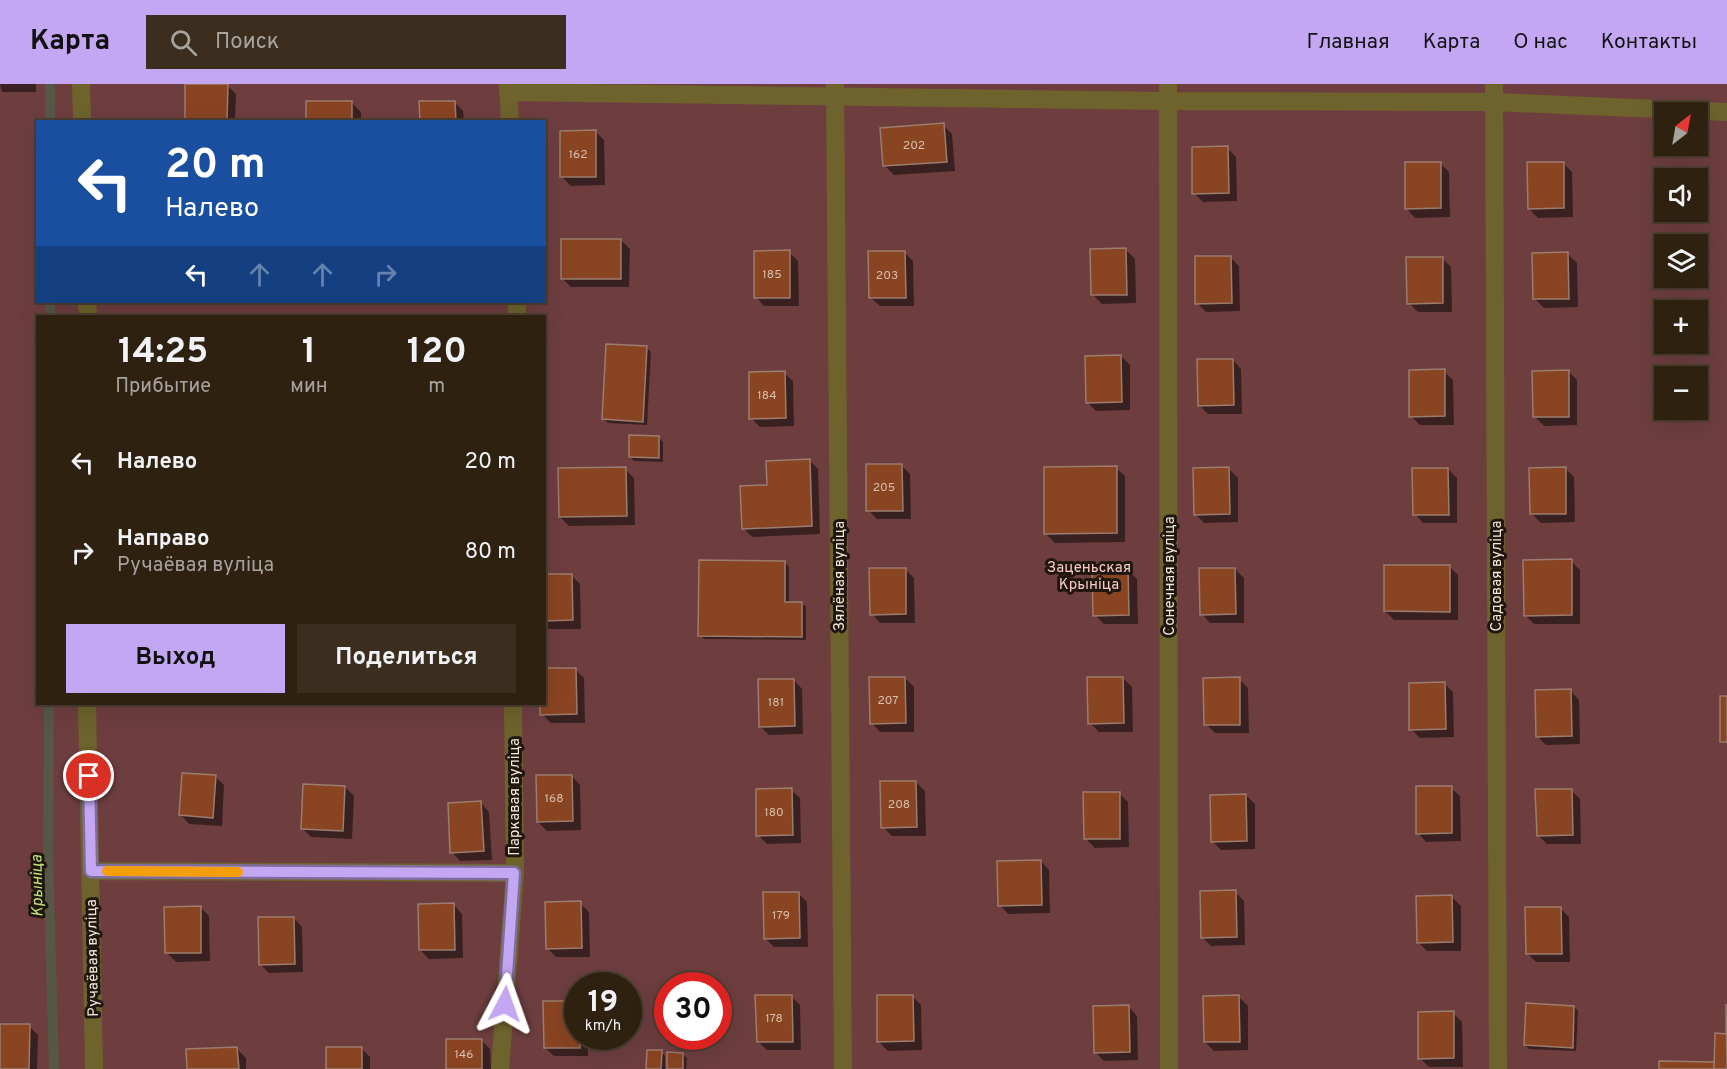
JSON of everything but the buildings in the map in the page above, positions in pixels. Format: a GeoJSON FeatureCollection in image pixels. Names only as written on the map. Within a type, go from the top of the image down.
{"type":"FeatureCollection","features":[{"type":"Feature","properties":{"kind":"street"},"geometry":{"type":"LineString","coordinates":[[81,84],[82,120]]}},
{"type":"Feature","properties":{"kind":"street"},"geometry":{"type":"LineString","coordinates":[[510,120],[508,88],[1494,93],[1727,112]]}},
{"type":"Feature","properties":{"kind":"street","name":"Зялёная вуліца"},"geometry":{"type":"LineString","coordinates":[[835,90],[843,1069]]}},
{"type":"Feature","properties":{"kind":"street","name":"Сонечная вуліца"},"geometry":{"type":"LineString","coordinates":[[1168,92],[1168,1069]]}},
{"type":"Feature","properties":{"kind":"street","name":"Садовая вуліца"},"geometry":{"type":"LineString","coordinates":[[1494,93],[1498,1069]]}},
{"type":"Feature","properties":{"kind":"street","name":"Ручаёвая вуліца"},"geometry":{"type":"LineString","coordinates":[[87,705],[94,1069]]}},
{"type":"Feature","properties":{"kind":"street","name":"Паркавая вуліца"},"geometry":{"type":"LineString","coordinates":[[500,1069],[514,873],[513,705]]}},
{"type":"Feature","properties":{"kind":"street"},"geometry":{"type":"LineString","coordinates":[[91,871],[514,873]]}},
{"type":"Feature","properties":{"kind":"green space","name":"Заценьская Крыніца"},"geometry":{"type":"Polygon","coordinates":[[[0,84],[1727,84],[1727,1069],[0,1069],[0,84]]]}},
{"type":"Feature","properties":{"kind":"waterway","name":"Крыніца"},"geometry":{"type":"LineString","coordinates":[[50,84],[50,120]]}},
{"type":"Feature","properties":{"kind":"waterway","name":"Крыніца"},"geometry":{"type":"LineString","coordinates":[[50,303],[50,315]]}},
{"type":"Feature","properties":{"kind":"waterway","name":"Крыніца"},"geometry":{"type":"LineString","coordinates":[[49,705],[48,855],[54,1069]]}},
{"type":"Feature","properties":{"kind":"slow traffic"},"geometry":{"type":"LineString","coordinates":[[107,871],[238,872]]}},
{"type":"Feature","properties":{"kind":"route"},"geometry":{"type":"LineString","coordinates":[[89,776],[91,871],[514,873],[505,1004]]}}]}
